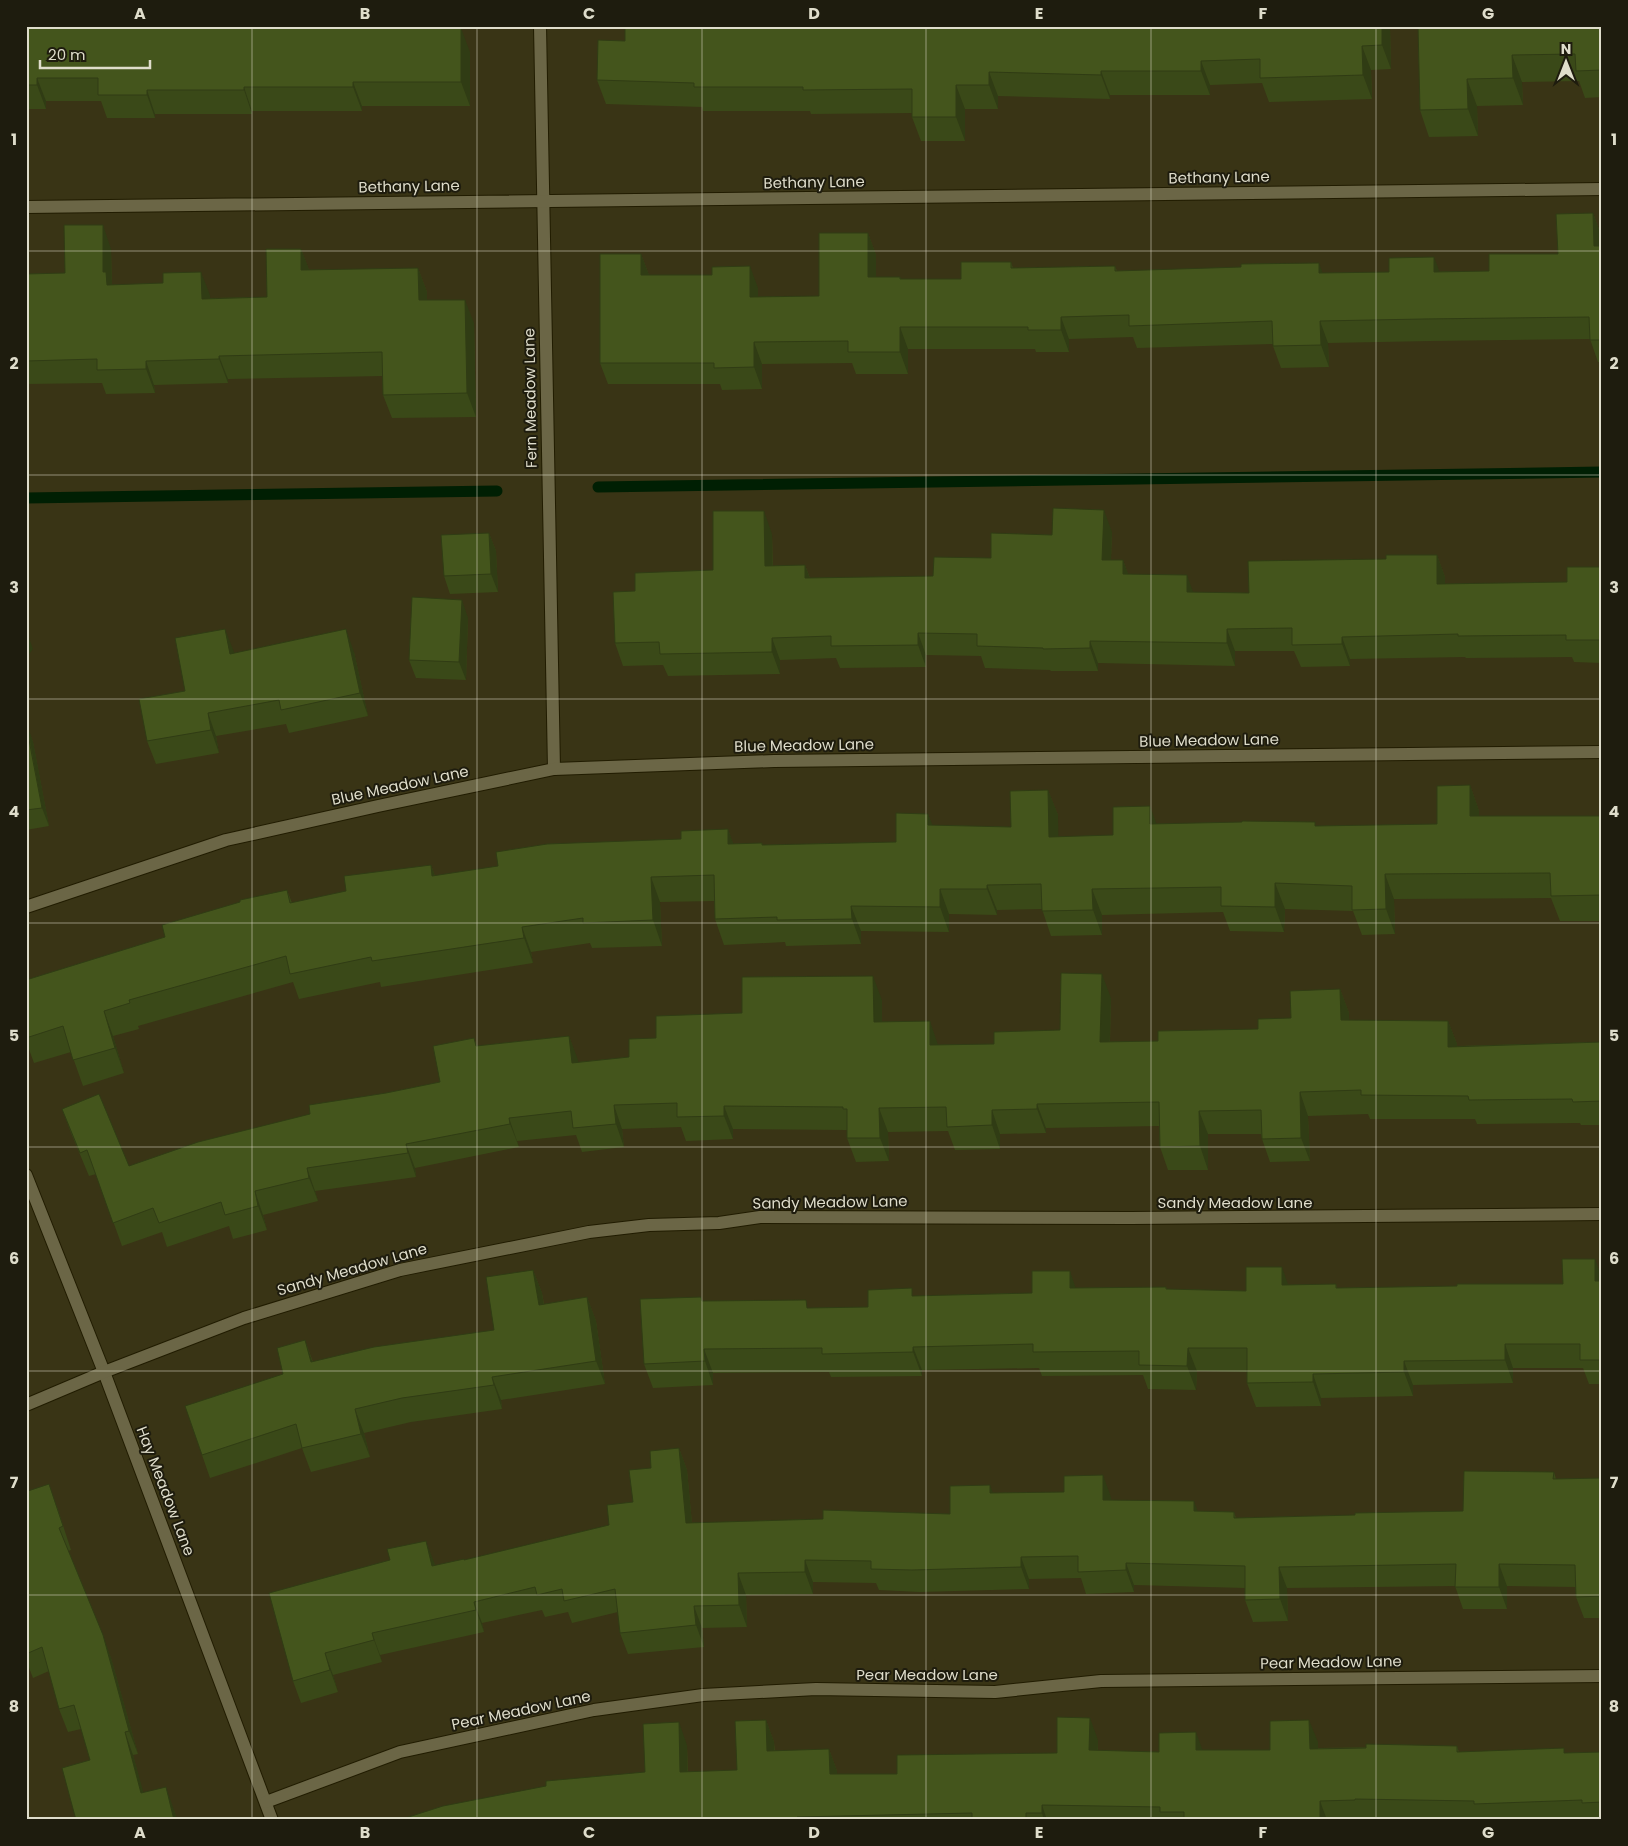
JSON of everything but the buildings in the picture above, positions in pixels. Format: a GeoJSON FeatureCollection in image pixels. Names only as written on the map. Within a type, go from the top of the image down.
{"type":"FeatureCollection","features":[{"type":"Feature","properties":{"kind":"street","name":"Fern Meadow Lane"},"geometry":{"type":"LineString","coordinates":[[540,26],[554,769]]}},
{"type":"Feature","properties":{"kind":"street","name":"Bethany Lane"},"geometry":{"type":"LineString","coordinates":[[26,207],[1602,189]]}},
{"type":"Feature","properties":{"kind":"street","name":"Blue Meadow Lane"},"geometry":{"type":"LineString","coordinates":[[26,907],[226,840],[554,769],[774,761],[1602,752]]}},
{"type":"Feature","properties":{"kind":"street","name":"Hay Meadow Lane"},"geometry":{"type":"LineString","coordinates":[[26,1175],[104,1372],[272,1820]]}},
{"type":"Feature","properties":{"kind":"street","name":"Sandy Meadow Lane"},"geometry":{"type":"LineString","coordinates":[[26,1404],[244,1318],[400,1270],[589,1232],[649,1225],[719,1223],[760,1217],[1131,1218],[1602,1214]]}},
{"type":"Feature","properties":{"kind":"street","name":"Pear Meadow Lane"},"geometry":{"type":"LineString","coordinates":[[266,1802],[400,1752],[594,1710],[703,1695],[816,1689],[995,1692],[1100,1681],[1602,1676]]}},
{"type":"Feature","properties":{"kind":"waterway"},"geometry":{"type":"LineString","coordinates":[[598,487],[1602,472]]}},
{"type":"Feature","properties":{"kind":"waterway"},"geometry":{"type":"LineString","coordinates":[[26,498],[497,491]]}}]}
